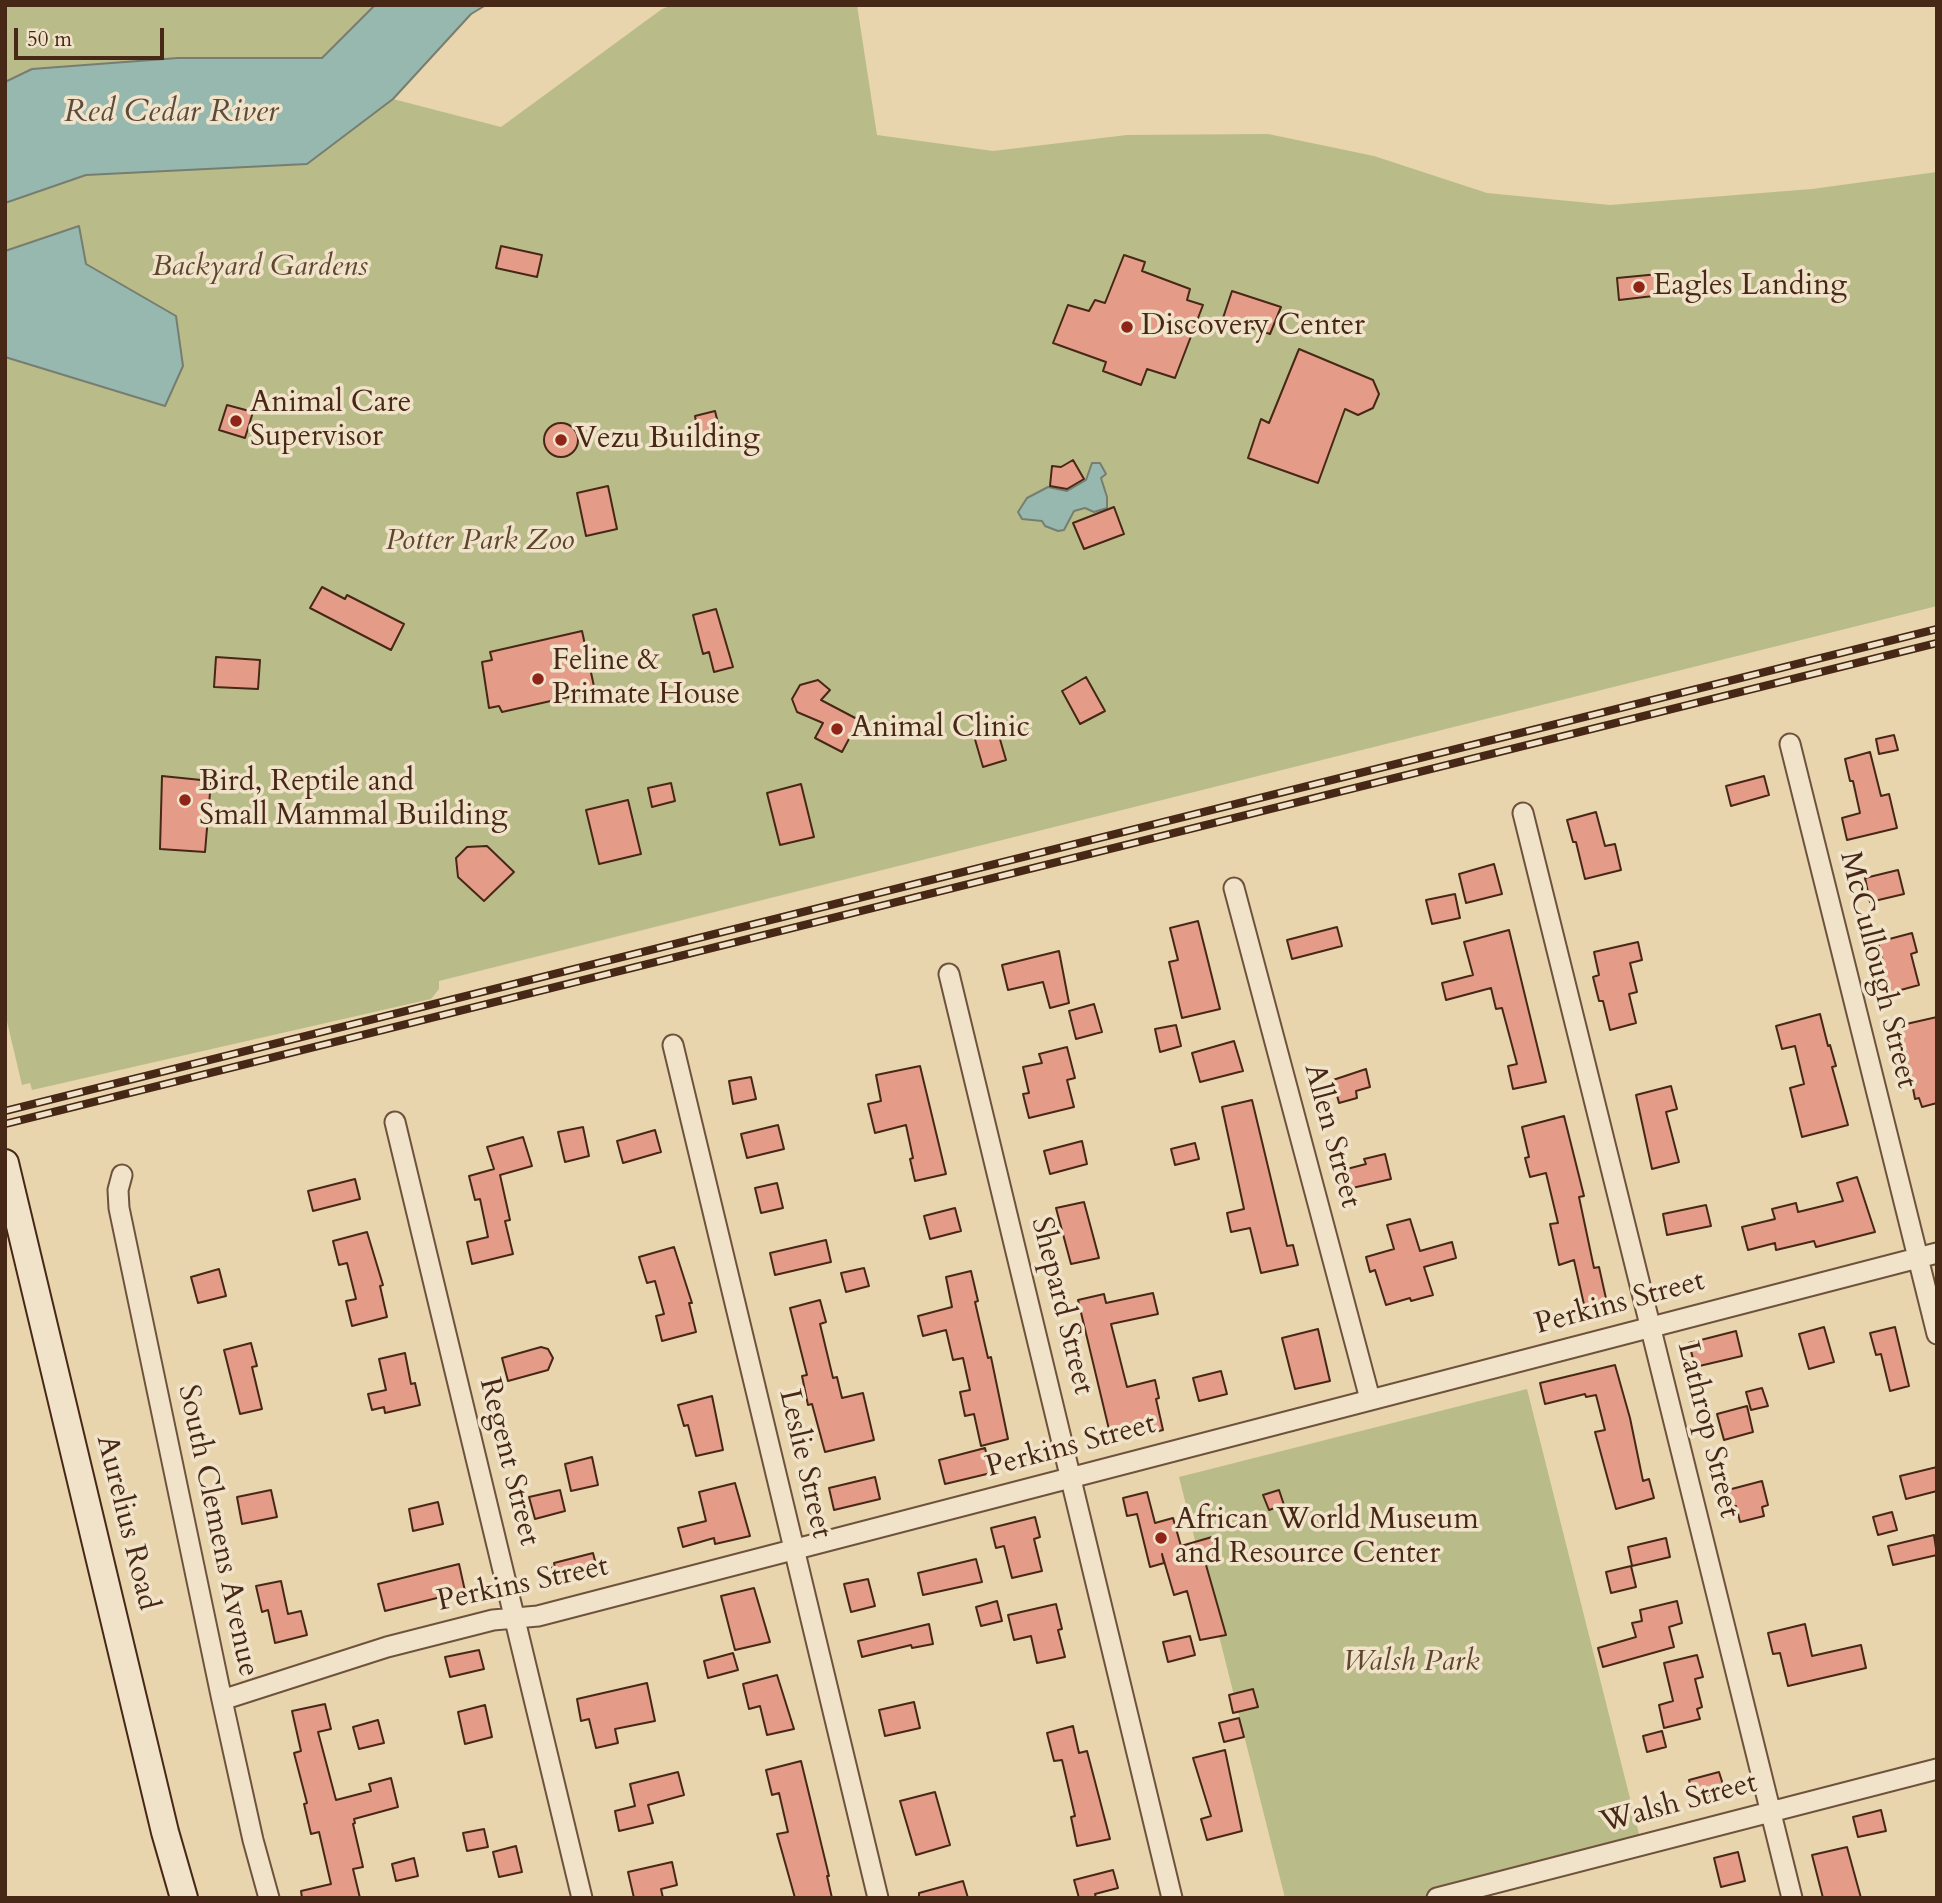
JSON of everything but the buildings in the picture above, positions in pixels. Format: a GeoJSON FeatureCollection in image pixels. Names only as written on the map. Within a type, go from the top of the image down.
{"type":"FeatureCollection","features":[{"type":"Feature","properties":{"kind":"street","name":"McCullough Street"},"geometry":{"type":"LineString","coordinates":[[1790,744],[1927,1255],[1937,1334]]}},
{"type":"Feature","properties":{"kind":"street","name":"Lathrop Street"},"geometry":{"type":"LineString","coordinates":[[1523,813],[1792,1898]]}},
{"type":"Feature","properties":{"kind":"street","name":"Allen Street"},"geometry":{"type":"LineString","coordinates":[[1234,888],[1370,1399]]}},
{"type":"Feature","properties":{"kind":"street","name":"Shepard Street"},"geometry":{"type":"LineString","coordinates":[[949,974],[1172,1898]]}},
{"type":"Feature","properties":{"kind":"street","name":"Leslie Street"},"geometry":{"type":"LineString","coordinates":[[673,1045],[878,1898]]}},
{"type":"Feature","properties":{"kind":"street","name":"Regent Street"},"geometry":{"type":"LineString","coordinates":[[395,1122],[582,1898]]}},
{"type":"Feature","properties":{"kind":"street","name":"Aurelius Road"},"geometry":{"type":"LineString","coordinates":[[5,1163],[165,1832],[184,1898]]}},
{"type":"Feature","properties":{"kind":"street","name":"South Clemens Avenue"},"geometry":{"type":"LineString","coordinates":[[122,1175],[118,1190],[119,1208],[222,1700],[253,1840],[269,1898]]}},
{"type":"Feature","properties":{"kind":"street","name":"Perkins Street"},"geometry":{"type":"LineString","coordinates":[[222,1700],[387,1647],[493,1620],[538,1616],[1927,1255]]}},
{"type":"Feature","properties":{"kind":"street","name":"Walsh Street"},"geometry":{"type":"LineString","coordinates":[[1437,1898],[1937,1769]]}},
{"type":"Feature","properties":{"kind":"green space"},"geometry":{"type":"Polygon","coordinates":[[[5,5],[375,5],[322,58],[178,58],[32,69],[5,82],[5,5]]]}},
{"type":"Feature","properties":{"kind":"green space","name":"Potter Park Zoo"},"geometry":{"type":"Polygon","coordinates":[[[673,5],[857,5],[877,135],[993,151],[1127,135],[1268,134],[1374,156],[1487,193],[1610,205],[1812,189],[1937,172],[1937,606],[439,981],[439,989],[431,999],[32,1090],[30,1083],[22,1085],[5,1013],[5,203],[86,175],[307,164],[393,99],[501,127],[662,9],[673,5]]]}},
{"type":"Feature","properties":{"kind":"green space","name":"Walsh Park"},"geometry":{"type":"Polygon","coordinates":[[[1527,1389],[1643,1850],[1454,1898],[1285,1898],[1179,1477],[1527,1389]]]}},
{"type":"Feature","properties":{"kind":"water","name":"Red Cedar River"},"geometry":{"type":"Polygon","coordinates":[[[375,5],[486,5],[471,14],[393,99],[307,164],[86,175],[5,203],[5,82],[32,69],[178,58],[322,58],[375,5]]]}},
{"type":"Feature","properties":{"kind":"water"},"geometry":{"type":"Polygon","coordinates":[[[79,226],[86,264],[176,316],[183,366],[165,406],[5,357],[5,251],[79,226]]]}},
{"type":"Feature","properties":{"kind":"water"},"geometry":{"type":"Polygon","coordinates":[[[1092,463],[1100,463],[1106,474],[1101,478],[1107,497],[1107,508],[1094,512],[1085,508],[1074,511],[1064,530],[1058,531],[1045,526],[1042,521],[1022,519],[1018,512],[1027,498],[1048,487],[1067,491],[1086,480],[1092,463]]]}},
{"type":"Feature","properties":{"kind":"railway"},"geometry":{"type":"LineString","coordinates":[[5,1111],[1937,629]]}},
{"type":"Feature","properties":{"kind":"railway"},"geometry":{"type":"LineString","coordinates":[[5,1124],[1937,643]]}},
{"type":"Feature","properties":{"kind":"place","name":"Eagles Landing"},"geometry":{"type":"Point","coordinates":[1639,287]}},
{"type":"Feature","properties":{"kind":"place","name":"Discovery Center"},"geometry":{"type":"Point","coordinates":[1127,327]}},
{"type":"Feature","properties":{"kind":"place","name":"Animal Care Supervisor"},"geometry":{"type":"Point","coordinates":[236,421]}},
{"type":"Feature","properties":{"kind":"place","name":"Vezu Building"},"geometry":{"type":"Point","coordinates":[561,440]}},
{"type":"Feature","properties":{"kind":"place","name":"Feline & Primate House"},"geometry":{"type":"Point","coordinates":[538,679]}},
{"type":"Feature","properties":{"kind":"place","name":"Animal Clinic"},"geometry":{"type":"Point","coordinates":[837,729]}},
{"type":"Feature","properties":{"kind":"place","name":"Bird, Reptile and Small Mammal Building"},"geometry":{"type":"Point","coordinates":[185,800]}},
{"type":"Feature","properties":{"kind":"place","name":"African World Museum and Resource Center"},"geometry":{"type":"Point","coordinates":[1161,1538]}},
{"type":"Feature","properties":{"kind":"park label","name":"Backyard Gardens"},"geometry":{"type":"Point","coordinates":[260,268]}}]}
